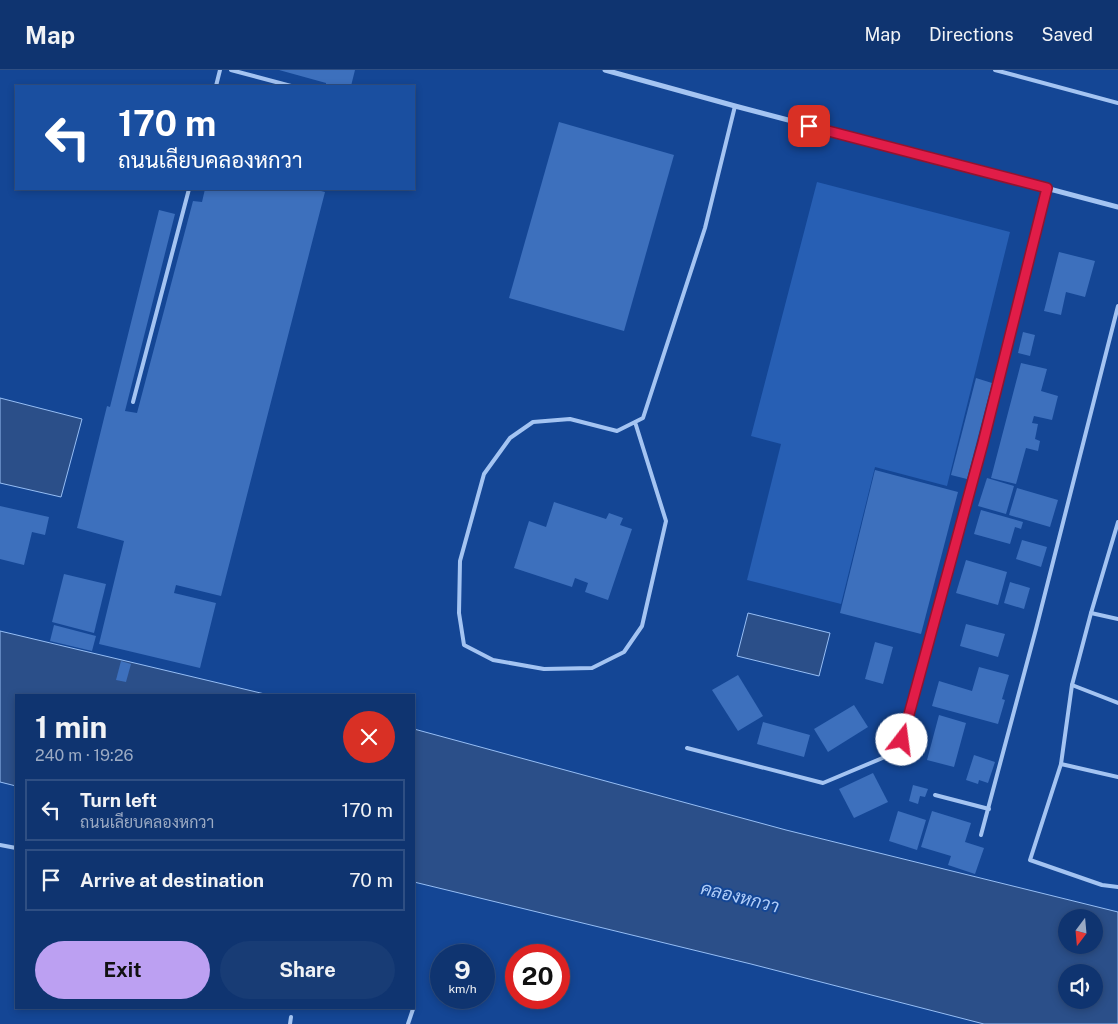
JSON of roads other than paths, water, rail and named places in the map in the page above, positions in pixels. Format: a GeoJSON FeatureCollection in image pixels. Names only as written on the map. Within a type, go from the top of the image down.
{"type":"FeatureCollection","features":[{"type":"Feature","properties":{"kind":"street"},"geometry":{"type":"LineString","coordinates":[[605,70],[1118,207]]}},
{"type":"Feature","properties":{"kind":"lane"},"geometry":{"type":"LineString","coordinates":[[216,85],[220,70]]}},
{"type":"Feature","properties":{"kind":"lane"},"geometry":{"type":"LineString","coordinates":[[231,70],[287,85]]}},
{"type":"Feature","properties":{"kind":"lane"},"geometry":{"type":"LineString","coordinates":[[996,70],[1118,103]]}},
{"type":"Feature","properties":{"kind":"lane"},"geometry":{"type":"LineString","coordinates":[[635,422],[666,521],[642,626],[624,652],[592,668],[544,669],[492,660],[464,646],[459,613],[460,561],[484,474],[510,438],[533,422],[570,419],[617,431],[635,422],[643,418],[705,228],[735,106]]}},
{"type":"Feature","properties":{"kind":"lane"},"geometry":{"type":"LineString","coordinates":[[687,748],[823,783],[892,754],[902,740],[983,443],[1047,188]]}},
{"type":"Feature","properties":{"kind":"lane"},"geometry":{"type":"LineString","coordinates":[[133,402],[189,190]]}},
{"type":"Feature","properties":{"kind":"lane"},"geometry":{"type":"LineString","coordinates":[[981,835],[1118,306]]}},
{"type":"Feature","properties":{"kind":"lane"},"geometry":{"type":"LineString","coordinates":[[1118,522],[1072,685],[1061,764],[1030,860],[1102,885],[1118,887]]}},
{"type":"Feature","properties":{"kind":"lane"},"geometry":{"type":"LineString","coordinates":[[1091,613],[1118,619]]}},
{"type":"Feature","properties":{"kind":"lane"},"geometry":{"type":"LineString","coordinates":[[1072,685],[1118,703]]}},
{"type":"Feature","properties":{"kind":"lane"},"geometry":{"type":"LineString","coordinates":[[1061,764],[1118,778]]}},
{"type":"Feature","properties":{"kind":"lane"},"geometry":{"type":"LineString","coordinates":[[935,795],[989,809]]}},
{"type":"Feature","properties":{"kind":"lane"},"geometry":{"type":"LineString","coordinates":[[0,845],[15,848]]}},
{"type":"Feature","properties":{"kind":"lane"},"geometry":{"type":"LineString","coordinates":[[408,1024],[413,1009]]}},
{"type":"Feature","properties":{"kind":"lane"},"geometry":{"type":"LineString","coordinates":[[290,1024],[292,1017]]}},
{"type":"Feature","properties":{"kind":"water"},"geometry":{"type":"Polygon","coordinates":[[[0,398],[82,419],[61,497],[0,483],[0,398]]]}},
{"type":"Feature","properties":{"kind":"water"},"geometry":{"type":"Polygon","coordinates":[[[748,613],[830,633],[819,676],[737,656],[748,613]]]}},
{"type":"Feature","properties":{"kind":"water"},"geometry":{"type":"Polygon","coordinates":[[[0,631],[265,694],[15,694],[15,786],[0,782],[0,631]]]}},
{"type":"Feature","properties":{"kind":"water","name":"คลองหกวา"},"geometry":{"type":"Polygon","coordinates":[[[415,729],[786,830],[1118,912],[1118,1024],[984,1024],[751,964],[415,882],[415,729]]]}}]}
